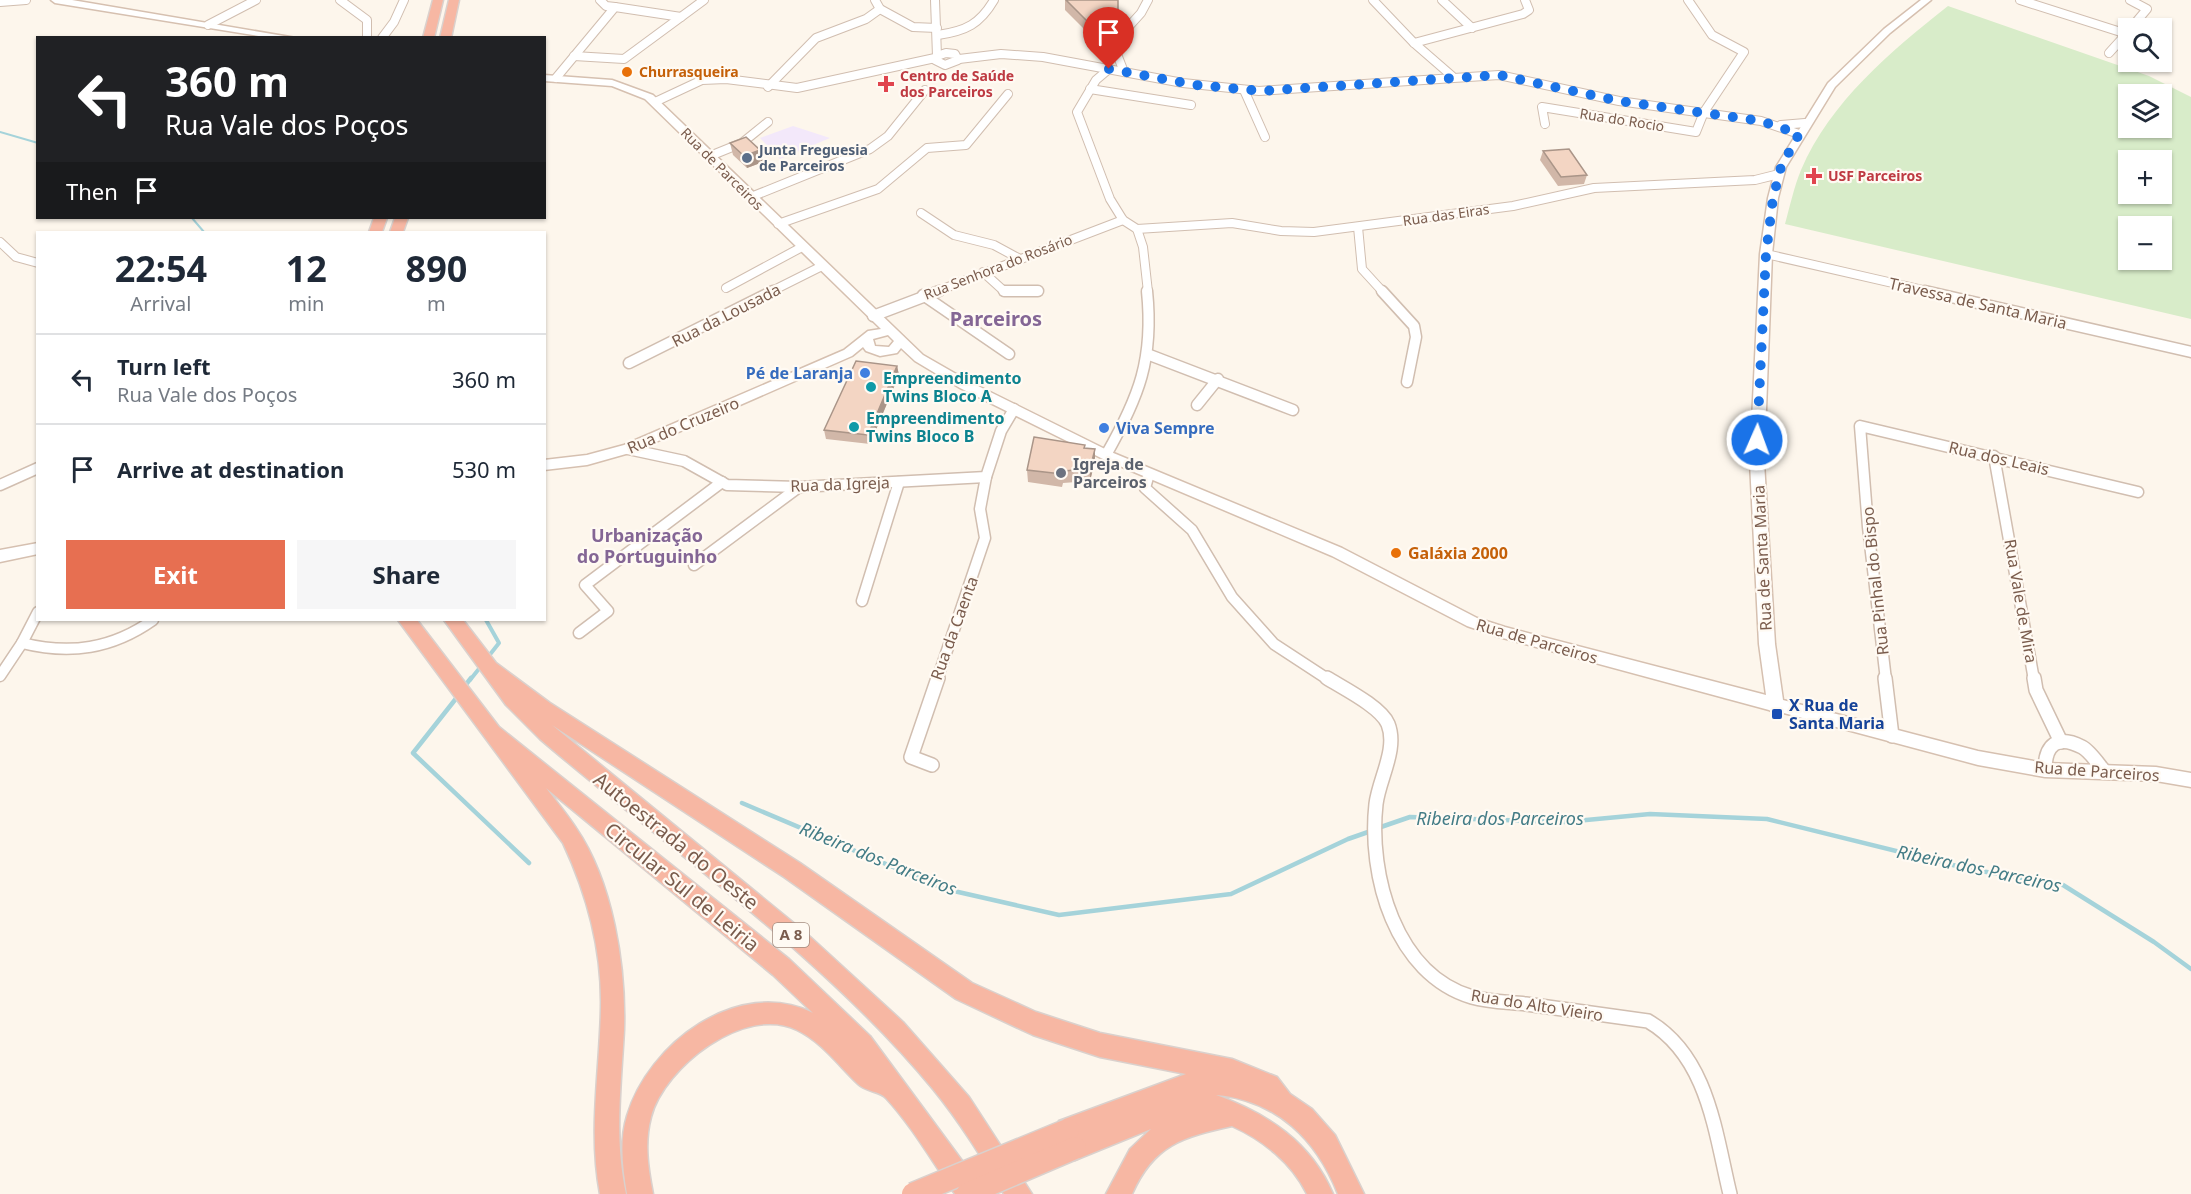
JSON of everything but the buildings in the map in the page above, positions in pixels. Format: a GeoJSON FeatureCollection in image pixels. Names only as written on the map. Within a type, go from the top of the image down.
{"type":"FeatureCollection","features":[{"type":"Feature","properties":{"kind":"highway"},"geometry":{"type":"LineString","coordinates":[[429,36],[438,0]]}},
{"type":"Feature","properties":{"kind":"highway"},"geometry":{"type":"LineString","coordinates":[[445,36],[454,0]]}},
{"type":"Feature","properties":{"kind":"highway","name":"A 8"},"geometry":{"type":"LineString","coordinates":[[408,621],[493,733]]}},
{"type":"Feature","properties":{"kind":"highway","name":"Autoestrada do Oeste"},"geometry":{"type":"LineString","coordinates":[[454,621],[492,669],[599,778],[788,933],[882,1017],[941,1081],[1019,1194]]}},
{"type":"Feature","properties":{"kind":"highway"},"geometry":{"type":"LineString","coordinates":[[530,708],[792,870],[964,991],[1033,1023],[1100,1045],[1232,1071],[1256,1078],[1269,1085],[1280,1099]]}},
{"type":"Feature","properties":{"kind":"highway"},"geometry":{"type":"LineString","coordinates":[[493,733],[570,836],[590,876],[603,921],[611,981],[612,1027],[606,1128],[609,1172],[614,1194]]}},
{"type":"Feature","properties":{"kind":"highway","name":"Circular Sul de Leiria"},"geometry":{"type":"LineString","coordinates":[[493,733],[781,967],[862,1044],[969,1194]]}},
{"type":"Feature","properties":{"kind":"highway"},"geometry":{"type":"LineString","coordinates":[[639,1194],[632,1156],[635,1128],[644,1099],[675,1055],[694,1040],[732,1021],[772,1014],[792,1016],[812,1025],[830,1039],[873,1081],[892,1084]]}},
{"type":"Feature","properties":{"kind":"highway"},"geometry":{"type":"LineString","coordinates":[[969,1194],[1149,1097],[1207,1081],[1221,1081],[1280,1099],[1296,1109],[1325,1140],[1351,1194]]}},
{"type":"Feature","properties":{"kind":"highway"},"geometry":{"type":"LineString","coordinates":[[913,1194],[1071,1139],[1197,1105],[1213,1105],[1264,1127],[1277,1137],[1302,1164],[1320,1194]]}},
{"type":"Feature","properties":{"kind":"highway"},"geometry":{"type":"LineString","coordinates":[[1119,1194],[1132,1164],[1154,1140],[1194,1120],[1232,1114]]}},
{"type":"Feature","properties":{"kind":"main road"},"geometry":{"type":"LineString","coordinates":[[55,0],[82,2],[279,36]]}},
{"type":"Feature","properties":{"kind":"main road","name":"Rua de Santa Maria"},"geometry":{"type":"LineString","coordinates":[[1776,707],[1767,644],[1758,502],[1758,396],[1766,254],[1778,180],[1802,129],[1831,85],[1862,53],[1927,0]]}},
{"type":"Feature","properties":{"kind":"main road","name":"Rua de Parceiros"},"geometry":{"type":"LineString","coordinates":[[550,78],[622,84],[652,99],[778,224],[919,358],[965,385],[1106,455],[1336,552],[1472,622],[1776,707],[1978,758],[2045,770],[2156,774],[2191,780]]}},
{"type":"Feature","properties":{"kind":"main road"},"geometry":{"type":"LineString","coordinates":[[873,316],[868,345],[881,351],[896,348],[900,341]]}},
{"type":"Feature","properties":{"kind":"main road"},"geometry":{"type":"LineString","coordinates":[[869,336],[891,331]]}},
{"type":"Feature","properties":{"kind":"main road","name":"Rua do Cruzeiro"},"geometry":{"type":"LineString","coordinates":[[546,465],[587,460],[628,449],[848,353],[869,336]]}},
{"type":"Feature","properties":{"kind":"main road","name":"Rua do Cruzeiro"},"geometry":{"type":"LineString","coordinates":[[848,353],[881,351],[919,358]]}},
{"type":"Feature","properties":{"kind":"main road"},"geometry":{"type":"LineString","coordinates":[[0,555],[36,548]]}},
{"type":"Feature","properties":{"kind":"street"},"geometry":{"type":"LineString","coordinates":[[0,2],[26,0]]}},
{"type":"Feature","properties":{"kind":"street"},"geometry":{"type":"LineString","coordinates":[[208,25],[256,0]]}},
{"type":"Feature","properties":{"kind":"street"},"geometry":{"type":"LineString","coordinates":[[340,0],[367,20],[367,36]]}},
{"type":"Feature","properties":{"kind":"street"},"geometry":{"type":"LineString","coordinates":[[384,36],[394,22],[404,0]]}},
{"type":"Feature","properties":{"kind":"street"},"geometry":{"type":"LineString","coordinates":[[600,0],[606,6],[681,17]]}},
{"type":"Feature","properties":{"kind":"street"},"geometry":{"type":"LineString","coordinates":[[574,56],[624,59],[704,0]]}},
{"type":"Feature","properties":{"kind":"street"},"geometry":{"type":"LineString","coordinates":[[875,0],[880,9],[914,27],[937,32],[972,28],[985,17],[994,0]]}},
{"type":"Feature","properties":{"kind":"street"},"geometry":{"type":"LineString","coordinates":[[935,0],[939,46],[937,59]]}},
{"type":"Feature","properties":{"kind":"street"},"geometry":{"type":"LineString","coordinates":[[1124,72],[1113,44],[1139,17],[1148,0]]}},
{"type":"Feature","properties":{"kind":"street"},"geometry":{"type":"LineString","coordinates":[[1373,0],[1414,43],[1452,76]]}},
{"type":"Feature","properties":{"kind":"street"},"geometry":{"type":"LineString","coordinates":[[1442,0],[1472,28]]}},
{"type":"Feature","properties":{"kind":"street"},"geometry":{"type":"LineString","coordinates":[[1414,43],[1522,14],[1529,10],[1525,0]]}},
{"type":"Feature","properties":{"kind":"street"},"geometry":{"type":"LineString","coordinates":[[1688,0],[1712,35],[1744,52],[1704,112]]}},
{"type":"Feature","properties":{"kind":"street"},"geometry":{"type":"LineString","coordinates":[[2020,0],[2118,28]]}},
{"type":"Feature","properties":{"kind":"street"},"geometry":{"type":"LineString","coordinates":[[2130,0],[2147,9],[2140,18]]}},
{"type":"Feature","properties":{"kind":"street"},"geometry":{"type":"LineString","coordinates":[[550,78],[574,56],[615,7]]}},
{"type":"Feature","properties":{"kind":"street"},"geometry":{"type":"LineString","coordinates":[[768,87],[822,34],[857,25],[880,9]]}},
{"type":"Feature","properties":{"kind":"street"},"geometry":{"type":"LineString","coordinates":[[2109,53],[2118,43]]}},
{"type":"Feature","properties":{"kind":"street"},"geometry":{"type":"LineString","coordinates":[[939,46],[955,55]]}},
{"type":"Feature","properties":{"kind":"street"},"geometry":{"type":"LineString","coordinates":[[652,99],[706,79],[768,87],[797,88],[955,55],[1036,55],[1124,72],[1244,90],[1360,85],[1452,76],[1512,76],[1619,101],[1704,112],[1802,129]]}},
{"type":"Feature","properties":{"kind":"street"},"geometry":{"type":"LineString","coordinates":[[937,59],[952,64],[955,55]]}},
{"type":"Feature","properties":{"kind":"street"},"geometry":{"type":"LineString","coordinates":[[1106,455],[1128,416],[1144,374],[1151,327],[1143,247],[1137,229],[1123,220],[1110,199],[1077,112],[1096,80],[1109,69]]}},
{"type":"Feature","properties":{"kind":"street"},"geometry":{"type":"LineString","coordinates":[[1090,89],[1191,105]]}},
{"type":"Feature","properties":{"kind":"street"},"geometry":{"type":"LineString","coordinates":[[751,197],[870,149],[888,136],[925,90]]}},
{"type":"Feature","properties":{"kind":"street"},"geometry":{"type":"LineString","coordinates":[[1244,90],[1265,137]]}},
{"type":"Feature","properties":{"kind":"street"},"geometry":{"type":"LineString","coordinates":[[778,224],[879,189],[927,148],[966,145],[1008,94]]}},
{"type":"Feature","properties":{"kind":"street","name":"Rua do Rocio"},"geometry":{"type":"LineString","coordinates":[[1545,124],[1542,107],[1696,132],[1704,112]]}},
{"type":"Feature","properties":{"kind":"street"},"geometry":{"type":"LineString","coordinates":[[710,156],[738,146],[760,132],[768,122]]}},
{"type":"Feature","properties":{"kind":"street"},"geometry":{"type":"LineString","coordinates":[[1778,125],[1802,129]]}},
{"type":"Feature","properties":{"kind":"street","name":"Rua das Eiras"},"geometry":{"type":"LineString","coordinates":[[1137,229],[1221,223],[1281,231],[1314,232],[1513,206],[1594,188],[1778,180]]}},
{"type":"Feature","properties":{"kind":"street"},"geometry":{"type":"LineString","coordinates":[[921,213],[954,235],[994,245],[1020,259]]}},
{"type":"Feature","properties":{"kind":"street","name":"Rua Senhora do Rosário"},"geometry":{"type":"LineString","coordinates":[[873,316],[922,295],[1123,220]]}},
{"type":"Feature","properties":{"kind":"street"},"geometry":{"type":"LineString","coordinates":[[1358,227],[1362,269],[1414,326],[1416,337],[1407,382]]}},
{"type":"Feature","properties":{"kind":"street"},"geometry":{"type":"LineString","coordinates":[[0,242],[16,257],[36,262]]}},
{"type":"Feature","properties":{"kind":"street"},"geometry":{"type":"LineString","coordinates":[[726,288],[802,247]]}},
{"type":"Feature","properties":{"kind":"street","name":"Travessa de Santa Maria"},"geometry":{"type":"LineString","coordinates":[[1766,254],[2191,352]]}},
{"type":"Feature","properties":{"kind":"street","name":"Rua da Lousada"},"geometry":{"type":"LineString","coordinates":[[629,363],[822,266]]}},
{"type":"Feature","properties":{"kind":"street"},"geometry":{"type":"LineString","coordinates":[[983,272],[1005,292],[1038,291]]}},
{"type":"Feature","properties":{"kind":"street"},"geometry":{"type":"LineString","coordinates":[[922,295],[1009,354]]}},
{"type":"Feature","properties":{"kind":"street"},"geometry":{"type":"LineString","coordinates":[[1147,354],[1218,379],[1293,410]]}},
{"type":"Feature","properties":{"kind":"street"},"geometry":{"type":"LineString","coordinates":[[1197,405],[1218,379]]}},
{"type":"Feature","properties":{"kind":"street"},"geometry":{"type":"LineString","coordinates":[[986,477],[999,444],[1003,421],[1014,409]]}},
{"type":"Feature","properties":{"kind":"street","name":"Rua dos Leais"},"geometry":{"type":"LineString","coordinates":[[1860,426],[2138,492]]}},
{"type":"Feature","properties":{"kind":"street","name":"Rua Pinhal do Bispo"},"geometry":{"type":"LineString","coordinates":[[1860,426],[1868,527],[1892,736]]}},
{"type":"Feature","properties":{"kind":"street","name":"Rua da Igreja"},"geometry":{"type":"LineString","coordinates":[[628,449],[684,461],[727,485],[799,487],[986,477]]}},
{"type":"Feature","properties":{"kind":"street","name":"Rua Vale de Mira"},"geometry":{"type":"LineString","coordinates":[[1994,456],[2036,690],[2061,742]]}},
{"type":"Feature","properties":{"kind":"street"},"geometry":{"type":"LineString","coordinates":[[0,484],[36,469]]}},
{"type":"Feature","properties":{"kind":"street","name":"Rua do Alto Vieiro"},"geometry":{"type":"LineString","coordinates":[[1149,474],[1145,488],[1192,530],[1232,597],[1250,621],[1274,644],[1382,714],[1389,723],[1391,736],[1376,805],[1379,879],[1391,923],[1412,954],[1455,991],[1472,997],[1648,1021],[1665,1031],[1681,1046],[1708,1108],[1730,1194]]}},
{"type":"Feature","properties":{"kind":"street","name":"Rua da Caenta"},"geometry":{"type":"LineString","coordinates":[[932,765],[911,757],[985,538],[980,509],[986,477]]}},
{"type":"Feature","properties":{"kind":"street"},"geometry":{"type":"LineString","coordinates":[[579,633],[608,611],[585,585],[722,482]]}},
{"type":"Feature","properties":{"kind":"street"},"geometry":{"type":"LineString","coordinates":[[862,601],[899,482]]}},
{"type":"Feature","properties":{"kind":"street"},"geometry":{"type":"LineString","coordinates":[[694,565],[799,487]]}},
{"type":"Feature","properties":{"kind":"street"},"geometry":{"type":"LineString","coordinates":[[0,676],[22,643],[36,616]]}},
{"type":"Feature","properties":{"kind":"street"},"geometry":{"type":"LineString","coordinates":[[22,643],[44,650],[68,651],[106,646],[124,639],[151,621]]}},
{"type":"Feature","properties":{"kind":"street"},"geometry":{"type":"LineString","coordinates":[[2045,770],[2045,753],[2050,746],[2061,742],[2083,747],[2104,772]]}},
{"type":"Feature","properties":{"kind":"shaded area"},"geometry":{"type":"Polygon","coordinates":[[[793,126],[830,138],[780,159],[760,138],[793,126]]]}},
{"type":"Feature","properties":{"kind":"green space"},"geometry":{"type":"Polygon","coordinates":[[[1948,6],[2118,65],[2118,72],[2138,72],[2165,84],[2118,84],[2118,138],[2172,138],[2172,88],[2191,97],[2191,319],[1785,224],[1801,170],[1828,122],[1864,79],[1948,6]]]}},
{"type":"Feature","properties":{"kind":"waterway","name":"Ribeira dos Parceiros"},"geometry":{"type":"LineString","coordinates":[[0,132],[36,142]]}},
{"type":"Feature","properties":{"kind":"waterway","name":"Ribeira dos Parceiros"},"geometry":{"type":"LineString","coordinates":[[193,219],[203,231]]}},
{"type":"Feature","properties":{"kind":"waterway","name":"Ribeira dos Parceiros"},"geometry":{"type":"LineString","coordinates":[[487,621],[499,643],[488,657]]}},
{"type":"Feature","properties":{"kind":"waterway","name":"Ribeira dos Parceiros"},"geometry":{"type":"LineString","coordinates":[[470,680],[482,665]]}},
{"type":"Feature","properties":{"kind":"waterway","name":"Ribeira dos Parceiros"},"geometry":{"type":"LineString","coordinates":[[464,687],[471,678]]}},
{"type":"Feature","properties":{"kind":"waterway","name":"Ribeira dos Parceiros"},"geometry":{"type":"LineString","coordinates":[[458,696],[413,753],[529,863]]}},
{"type":"Feature","properties":{"kind":"waterway","name":"Ribeira dos Parceiros"},"geometry":{"type":"LineString","coordinates":[[742,803],[945,889],[1059,915],[1231,894],[1348,839],[1371,831]]}},
{"type":"Feature","properties":{"kind":"waterway","name":"Ribeira dos Parceiros"},"geometry":{"type":"LineString","coordinates":[[1378,828],[1410,817],[1565,822],[1650,814],[1767,819],[1969,869],[2063,885],[2154,942],[2191,969]]}},
{"type":"Feature","properties":{"kind":"place","name":"Churrasqueira"},"geometry":{"type":"Point","coordinates":[627,72]}},
{"type":"Feature","properties":{"kind":"place","name":"Centro de Saúde dos Parceiros"},"geometry":{"type":"Point","coordinates":[886,84]}},
{"type":"Feature","properties":{"kind":"place","name":"Junta Freguesia de Parceiros"},"geometry":{"type":"Point","coordinates":[747,158]}},
{"type":"Feature","properties":{"kind":"place","name":"USF Parceiros"},"geometry":{"type":"Point","coordinates":[1814,176]}},
{"type":"Feature","properties":{"kind":"place","name":"Pé de Laranja"},"geometry":{"type":"Point","coordinates":[865,373]}},
{"type":"Feature","properties":{"kind":"place","name":"Empreendimento Twins Bloco A"},"geometry":{"type":"Point","coordinates":[871,387]}},
{"type":"Feature","properties":{"kind":"place","name":"Empreendimento Twins Bloco B"},"geometry":{"type":"Point","coordinates":[854,427]}},
{"type":"Feature","properties":{"kind":"place","name":"Viva Sempre"},"geometry":{"type":"Point","coordinates":[1104,428]}},
{"type":"Feature","properties":{"kind":"place","name":"Igreja de Parceiros"},"geometry":{"type":"Point","coordinates":[1061,473]}},
{"type":"Feature","properties":{"kind":"place","name":"Galáxia 2000"},"geometry":{"type":"Point","coordinates":[1396,553]}},
{"type":"Feature","properties":{"kind":"place","name":"X Rua de Santa Maria"},"geometry":{"type":"Point","coordinates":[1777,714]}},
{"type":"Feature","properties":{"kind":"district","name":"Parceiros"},"geometry":{"type":"Point","coordinates":[996,319]}},
{"type":"Feature","properties":{"kind":"district","name":"Urbanização do Portuguinho"},"geometry":{"type":"Point","coordinates":[647,546]}},
{"type":"Feature","properties":{"kind":"route"},"geometry":{"type":"LineString","coordinates":[[1109,69],[1196,85],[1262,91],[1414,82],[1452,76],[1512,76],[1619,101],[1761,121],[1799,134],[1781,167],[1773,198],[1766,254],[1757,440]]}}]}
